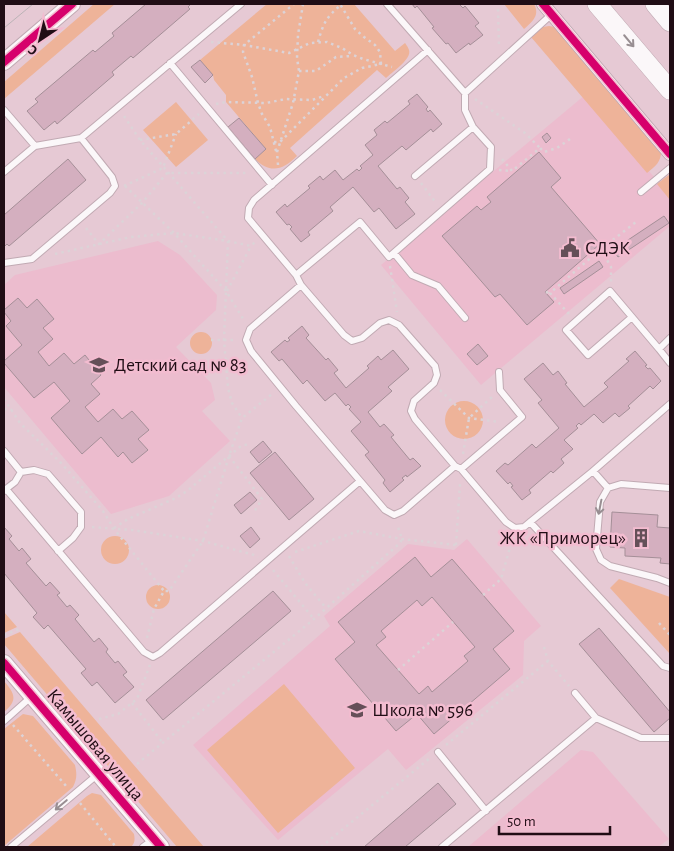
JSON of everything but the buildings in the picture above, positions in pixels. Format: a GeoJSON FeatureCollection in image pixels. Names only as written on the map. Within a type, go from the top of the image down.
{"type":"FeatureCollection","features":[{"type":"Feature","properties":{"kind":"main road"},"geometry":{"type":"LineString","coordinates":[[597,4],[670,90]]}},
{"type":"Feature","properties":{"kind":"main road"},"geometry":{"type":"LineString","coordinates":[[655,4],[670,22]]}},
{"type":"Feature","properties":{"kind":"street"},"geometry":{"type":"LineString","coordinates":[[4,62],[72,4]]}},
{"type":"Feature","properties":{"kind":"street"},"geometry":{"type":"LineString","coordinates":[[543,4],[670,154]]}},
{"type":"Feature","properties":{"kind":"street","name":"Камышовая улица"},"geometry":{"type":"LineString","coordinates":[[4,663],[98,774],[153,844]]}},
{"type":"Feature","properties":{"kind":"lane"},"geometry":{"type":"LineString","coordinates":[[4,172],[34,146],[81,138],[241,4]]}},
{"type":"Feature","properties":{"kind":"lane"},"geometry":{"type":"LineString","coordinates":[[387,4],[465,93],[465,110],[473,126],[491,147],[490,169],[391,255]]}},
{"type":"Feature","properties":{"kind":"lane"},"geometry":{"type":"LineString","coordinates":[[465,93],[552,14]]}},
{"type":"Feature","properties":{"kind":"lane"},"geometry":{"type":"LineString","coordinates":[[428,50],[254,200],[249,208],[248,218],[296,275],[301,285],[344,335],[352,341],[362,338],[380,323],[389,320],[399,325],[435,366],[437,374],[434,383],[414,401],[411,410],[415,419],[506,522],[515,528],[524,527],[593,471],[670,404]]}},
{"type":"Feature","properties":{"kind":"lane"},"geometry":{"type":"LineString","coordinates":[[170,63],[272,185]]}},
{"type":"Feature","properties":{"kind":"lane"},"geometry":{"type":"LineString","coordinates":[[4,110],[34,146]]}},
{"type":"Feature","properties":{"kind":"lane"},"geometry":{"type":"LineString","coordinates":[[415,176],[473,126]]}},
{"type":"Feature","properties":{"kind":"lane"},"geometry":{"type":"LineString","coordinates":[[4,263],[32,259],[110,194],[115,186],[112,177],[81,138]]}},
{"type":"Feature","properties":{"kind":"lane"},"geometry":{"type":"LineString","coordinates":[[641,192],[670,168]]}},
{"type":"Feature","properties":{"kind":"lane"},"geometry":{"type":"LineString","coordinates":[[296,275],[360,222],[412,275],[438,286],[465,318]]}},
{"type":"Feature","properties":{"kind":"lane"},"geometry":{"type":"LineString","coordinates":[[301,285],[250,329],[246,340],[251,351],[360,481],[385,510],[394,515],[458,468],[522,417],[500,390],[499,372]]}},
{"type":"Feature","properties":{"kind":"lane"},"geometry":{"type":"LineString","coordinates":[[632,317],[588,356],[566,330],[610,291],[632,317],[659,349],[670,363]]}},
{"type":"Feature","properties":{"kind":"lane"},"geometry":{"type":"LineString","coordinates":[[659,349],[670,338]]}},
{"type":"Feature","properties":{"kind":"lane"},"geometry":{"type":"LineString","coordinates":[[4,451],[21,472]]}},
{"type":"Feature","properties":{"kind":"lane"},"geometry":{"type":"LineString","coordinates":[[58,551],[74,538],[81,527],[81,512],[48,474],[34,470],[21,472],[5,490],[144,652],[153,657],[360,481]]}},
{"type":"Feature","properties":{"kind":"lane"},"geometry":{"type":"LineString","coordinates":[[593,471],[608,488]]}},
{"type":"Feature","properties":{"kind":"lane"},"geometry":{"type":"LineString","coordinates":[[670,488],[621,484],[608,488],[600,502],[596,549],[601,560],[610,566],[670,582]]}},
{"type":"Feature","properties":{"kind":"lane"},"geometry":{"type":"LineString","coordinates":[[530,522],[663,666],[670,668]]}},
{"type":"Feature","properties":{"kind":"lane"},"geometry":{"type":"LineString","coordinates":[[575,693],[596,718],[641,738],[670,738]]}},
{"type":"Feature","properties":{"kind":"lane"},"geometry":{"type":"LineString","coordinates":[[5,720],[32,696]]}},
{"type":"Feature","properties":{"kind":"lane"},"geometry":{"type":"LineString","coordinates":[[442,847],[596,718]]}},
{"type":"Feature","properties":{"kind":"lane"},"geometry":{"type":"LineString","coordinates":[[438,752],[486,811]]}},
{"type":"Feature","properties":{"kind":"lane"},"geometry":{"type":"LineString","coordinates":[[11,847],[98,774]]}},
{"type":"Feature","properties":{"kind":"path"},"geometry":{"type":"LineString","coordinates":[[279,179],[276,152],[270,127],[262,114],[252,77],[242,52],[244,45],[294,4]]}},
{"type":"Feature","properties":{"kind":"path"},"geometry":{"type":"LineString","coordinates":[[276,152],[294,99],[299,71],[297,49],[303,4]]}},
{"type":"Feature","properties":{"kind":"path"},"geometry":{"type":"LineString","coordinates":[[318,42],[322,26],[340,4],[355,29],[375,45],[380,52],[380,64]]}},
{"type":"Feature","properties":{"kind":"path"},"geometry":{"type":"LineString","coordinates":[[498,9],[499,62]]}},
{"type":"Feature","properties":{"kind":"path"},"geometry":{"type":"LineString","coordinates":[[197,40],[289,52],[310,42],[327,42],[353,55],[406,70]]}},
{"type":"Feature","properties":{"kind":"path"},"geometry":{"type":"LineString","coordinates":[[299,71],[316,71],[336,57],[353,55]]}},
{"type":"Feature","properties":{"kind":"path"},"geometry":{"type":"LineString","coordinates":[[274,142],[280,142],[344,78],[362,68],[380,64]]}},
{"type":"Feature","properties":{"kind":"path"},"geometry":{"type":"LineString","coordinates":[[465,93],[525,133],[544,152],[557,148],[570,139]]}},
{"type":"Feature","properties":{"kind":"path"},"geometry":{"type":"LineString","coordinates":[[250,329],[226,291],[174,233],[124,186],[162,168],[176,134],[207,107],[226,102],[266,103],[286,99],[312,100],[325,95]]}},
{"type":"Feature","properties":{"kind":"path"},"geometry":{"type":"LineString","coordinates":[[117,107],[162,168],[228,241],[224,340],[228,388],[232,403],[242,418]]}},
{"type":"Feature","properties":{"kind":"path"},"geometry":{"type":"LineString","coordinates":[[140,140],[176,134]]}},
{"type":"Feature","properties":{"kind":"path"},"geometry":{"type":"LineString","coordinates":[[491,147],[512,171],[540,148]]}},
{"type":"Feature","properties":{"kind":"path"},"geometry":{"type":"LineString","coordinates":[[167,173],[262,173]]}},
{"type":"Feature","properties":{"kind":"path"},"geometry":{"type":"LineString","coordinates":[[99,244],[142,203],[167,173]]}},
{"type":"Feature","properties":{"kind":"path"},"geometry":{"type":"LineString","coordinates":[[415,176],[443,211]]}},
{"type":"Feature","properties":{"kind":"path"},"geometry":{"type":"LineString","coordinates":[[79,219],[99,244]]}},
{"type":"Feature","properties":{"kind":"path"},"geometry":{"type":"LineString","coordinates":[[576,322],[548,292],[636,222]]}},
{"type":"Feature","properties":{"kind":"path"},"geometry":{"type":"LineString","coordinates":[[32,259],[131,237],[174,233],[251,246]]}},
{"type":"Feature","properties":{"kind":"path"},"geometry":{"type":"LineString","coordinates":[[226,291],[251,246],[264,236]]}},
{"type":"Feature","properties":{"kind":"path"},"geometry":{"type":"LineString","coordinates":[[600,249],[612,267],[610,291]]}},
{"type":"Feature","properties":{"kind":"path"},"geometry":{"type":"LineString","coordinates":[[391,255],[399,325]]}},
{"type":"Feature","properties":{"kind":"path"},"geometry":{"type":"LineString","coordinates":[[211,340],[246,340]]}},
{"type":"Feature","properties":{"kind":"path"},"geometry":{"type":"LineString","coordinates":[[434,383],[469,418],[514,424]]}},
{"type":"Feature","properties":{"kind":"path"},"geometry":{"type":"LineString","coordinates":[[164,591],[169,591],[203,541],[242,418],[281,387]]}},
{"type":"Feature","properties":{"kind":"path"},"geometry":{"type":"LineString","coordinates":[[326,608],[305,583],[288,554],[359,531],[457,546],[458,468],[469,418],[500,390]]}},
{"type":"Feature","properties":{"kind":"path"},"geometry":{"type":"LineString","coordinates":[[4,399],[20,423],[61,463],[104,511],[114,529],[164,591]]}},
{"type":"Feature","properties":{"kind":"path"},"geometry":{"type":"LineString","coordinates":[[4,409],[12,410]]}},
{"type":"Feature","properties":{"kind":"path"},"geometry":{"type":"LineString","coordinates":[[114,529],[128,519],[176,498],[241,446],[249,444]]}},
{"type":"Feature","properties":{"kind":"path"},"geometry":{"type":"LineString","coordinates":[[229,456],[262,499],[254,512]]}},
{"type":"Feature","properties":{"kind":"path"},"geometry":{"type":"LineString","coordinates":[[137,764],[314,619],[400,544],[402,539],[394,515]]}},
{"type":"Feature","properties":{"kind":"path"},"geometry":{"type":"LineString","coordinates":[[81,527],[132,530],[203,541],[254,555],[265,562],[314,619]]}},
{"type":"Feature","properties":{"kind":"path"},"geometry":{"type":"LineString","coordinates":[[484,595],[501,579],[515,528]]}},
{"type":"Feature","properties":{"kind":"path"},"geometry":{"type":"LineString","coordinates":[[144,652],[154,609],[164,591]]}},
{"type":"Feature","properties":{"kind":"path"},"geometry":{"type":"LineString","coordinates":[[398,670],[453,622]]}},
{"type":"Feature","properties":{"kind":"path"},"geometry":{"type":"LineString","coordinates":[[659,623],[670,635]]}},
{"type":"Feature","properties":{"kind":"path"},"geometry":{"type":"LineString","coordinates":[[4,635],[22,628]]}},
{"type":"Feature","properties":{"kind":"path"},"geometry":{"type":"LineString","coordinates":[[544,647],[548,661],[575,693]]}},
{"type":"Feature","properties":{"kind":"path"},"geometry":{"type":"LineString","coordinates":[[99,719],[118,714],[137,698],[153,657]]}},
{"type":"Feature","properties":{"kind":"path"},"geometry":{"type":"LineString","coordinates":[[321,847],[548,661]]}},
{"type":"Feature","properties":{"kind":"path"},"geometry":{"type":"LineString","coordinates":[[132,703],[163,743]]}},
{"type":"Feature","properties":{"kind":"path"},"geometry":{"type":"LineString","coordinates":[[5,720],[74,795],[116,847]]}},
{"type":"Feature","properties":{"kind":"shaded area"},"geometry":{"type":"Polygon","coordinates":[[[94,4],[115,4],[4,99],[4,82],[94,4]]]}},
{"type":"Feature","properties":{"kind":"shaded area"},"geometry":{"type":"Polygon","coordinates":[[[267,4],[354,4],[395,51],[405,43],[409,50],[405,61],[386,78],[377,70],[290,148],[297,156],[292,161],[276,168],[266,167],[255,159],[266,149],[226,102],[226,95],[200,60],[267,4]]]}},
{"type":"Feature","properties":{"kind":"shaded area"},"geometry":{"type":"Polygon","coordinates":[[[504,4],[534,4],[536,15],[524,29],[504,4]]]}},
{"type":"Feature","properties":{"kind":"shaded area"},"geometry":{"type":"Polygon","coordinates":[[[543,27],[555,27],[661,149],[658,163],[647,173],[531,37],[543,27]]]}},
{"type":"Feature","properties":{"kind":"shaded area"},"geometry":{"type":"Polygon","coordinates":[[[585,95],[670,196],[670,226],[481,385],[381,265],[585,95]]]}},
{"type":"Feature","properties":{"kind":"shaded area"},"geometry":{"type":"Polygon","coordinates":[[[176,102],[208,140],[176,167],[143,130],[176,102]]]}},
{"type":"Feature","properties":{"kind":"shaded area"},"geometry":{"type":"Polygon","coordinates":[[[670,174],[670,200],[657,184],[670,174]]]}},
{"type":"Feature","properties":{"kind":"shaded area","name":"Детский сад № 83"},"geometry":{"type":"Polygon","coordinates":[[[158,241],[180,255],[217,295],[216,310],[176,347],[211,383],[215,400],[202,411],[230,441],[169,496],[111,514],[4,387],[4,285],[15,275],[158,241]]]}},
{"type":"Feature","properties":{"kind":"shaded area"},"geometry":{"type":"Polygon","coordinates":[[[201,332],[209,335],[212,343],[209,351],[201,354],[193,351],[190,343],[193,335],[201,332]]]}},
{"type":"Feature","properties":{"kind":"shaded area"},"geometry":{"type":"Polygon","coordinates":[[[464,401],[471,402],[477,407],[482,413],[482,427],[477,433],[471,438],[464,439],[457,438],[451,433],[446,427],[445,420],[446,413],[451,407],[457,402],[464,401]]]}},
{"type":"Feature","properties":{"kind":"shaded area"},"geometry":{"type":"Polygon","coordinates":[[[115,536],[125,540],[129,550],[125,560],[115,564],[105,560],[101,550],[105,540],[115,536]]]}},
{"type":"Feature","properties":{"kind":"shaded area","name":"Школа № 596"},"geometry":{"type":"Polygon","coordinates":[[[467,539],[541,626],[524,641],[523,675],[406,770],[388,749],[278,840],[193,745],[330,626],[324,616],[408,544],[454,550],[467,539]]]}},
{"type":"Feature","properties":{"kind":"shaded area"},"geometry":{"type":"Polygon","coordinates":[[[619,579],[670,597],[670,654],[610,588],[619,579]]]}},
{"type":"Feature","properties":{"kind":"shaded area"},"geometry":{"type":"Polygon","coordinates":[[[158,585],[167,588],[170,597],[167,606],[158,609],[149,606],[146,597],[149,588],[158,585]]]}},
{"type":"Feature","properties":{"kind":"shaded area"},"geometry":{"type":"Polygon","coordinates":[[[4,612],[17,627],[4,633],[4,612]]]}},
{"type":"Feature","properties":{"kind":"shaded area"},"geometry":{"type":"Polygon","coordinates":[[[20,632],[204,847],[177,847],[4,644],[4,639],[20,632]]]}},
{"type":"Feature","properties":{"kind":"shaded area"},"geometry":{"type":"Polygon","coordinates":[[[4,681],[13,693],[13,700],[4,712],[4,681]]]}},
{"type":"Feature","properties":{"kind":"shaded area"},"geometry":{"type":"Polygon","coordinates":[[[284,684],[355,768],[278,833],[207,750],[284,684]]]}},
{"type":"Feature","properties":{"kind":"shaded area"},"geometry":{"type":"Polygon","coordinates":[[[23,714],[33,716],[75,765],[76,779],[73,787],[4,846],[4,729],[23,714]]]}},
{"type":"Feature","properties":{"kind":"shaded area"},"geometry":{"type":"Polygon","coordinates":[[[581,750],[593,752],[669,839],[658,847],[468,847],[581,750]]]}},
{"type":"Feature","properties":{"kind":"shaded area"},"geometry":{"type":"Polygon","coordinates":[[[92,793],[101,795],[134,834],[134,841],[131,847],[27,847],[87,796],[92,793]]]}},
{"type":"Feature","properties":{"kind":"tram line"},"geometry":{"type":"LineString","coordinates":[[4,28],[33,4]]}},
{"type":"Feature","properties":{"kind":"cycle path"},"geometry":{"type":"LineString","coordinates":[[4,62],[72,4]]}},
{"type":"Feature","properties":{"kind":"cycle path"},"geometry":{"type":"LineString","coordinates":[[543,4],[670,154]]}},
{"type":"Feature","properties":{"kind":"cycle path"},"geometry":{"type":"LineString","coordinates":[[4,663],[161,847]]}},
{"type":"Feature","properties":{"kind":"place","name":"СДЭК"},"geometry":{"type":"Point","coordinates":[570,248]}},
{"type":"Feature","properties":{"kind":"place","name":"Детский сад № 83"},"geometry":{"type":"Point","coordinates":[99,365]}},
{"type":"Feature","properties":{"kind":"place","name":"ЖК «Приморец»"},"geometry":{"type":"Point","coordinates":[641,538]}},
{"type":"Feature","properties":{"kind":"place","name":"Школа № 596"},"geometry":{"type":"Point","coordinates":[357,710]}}]}
